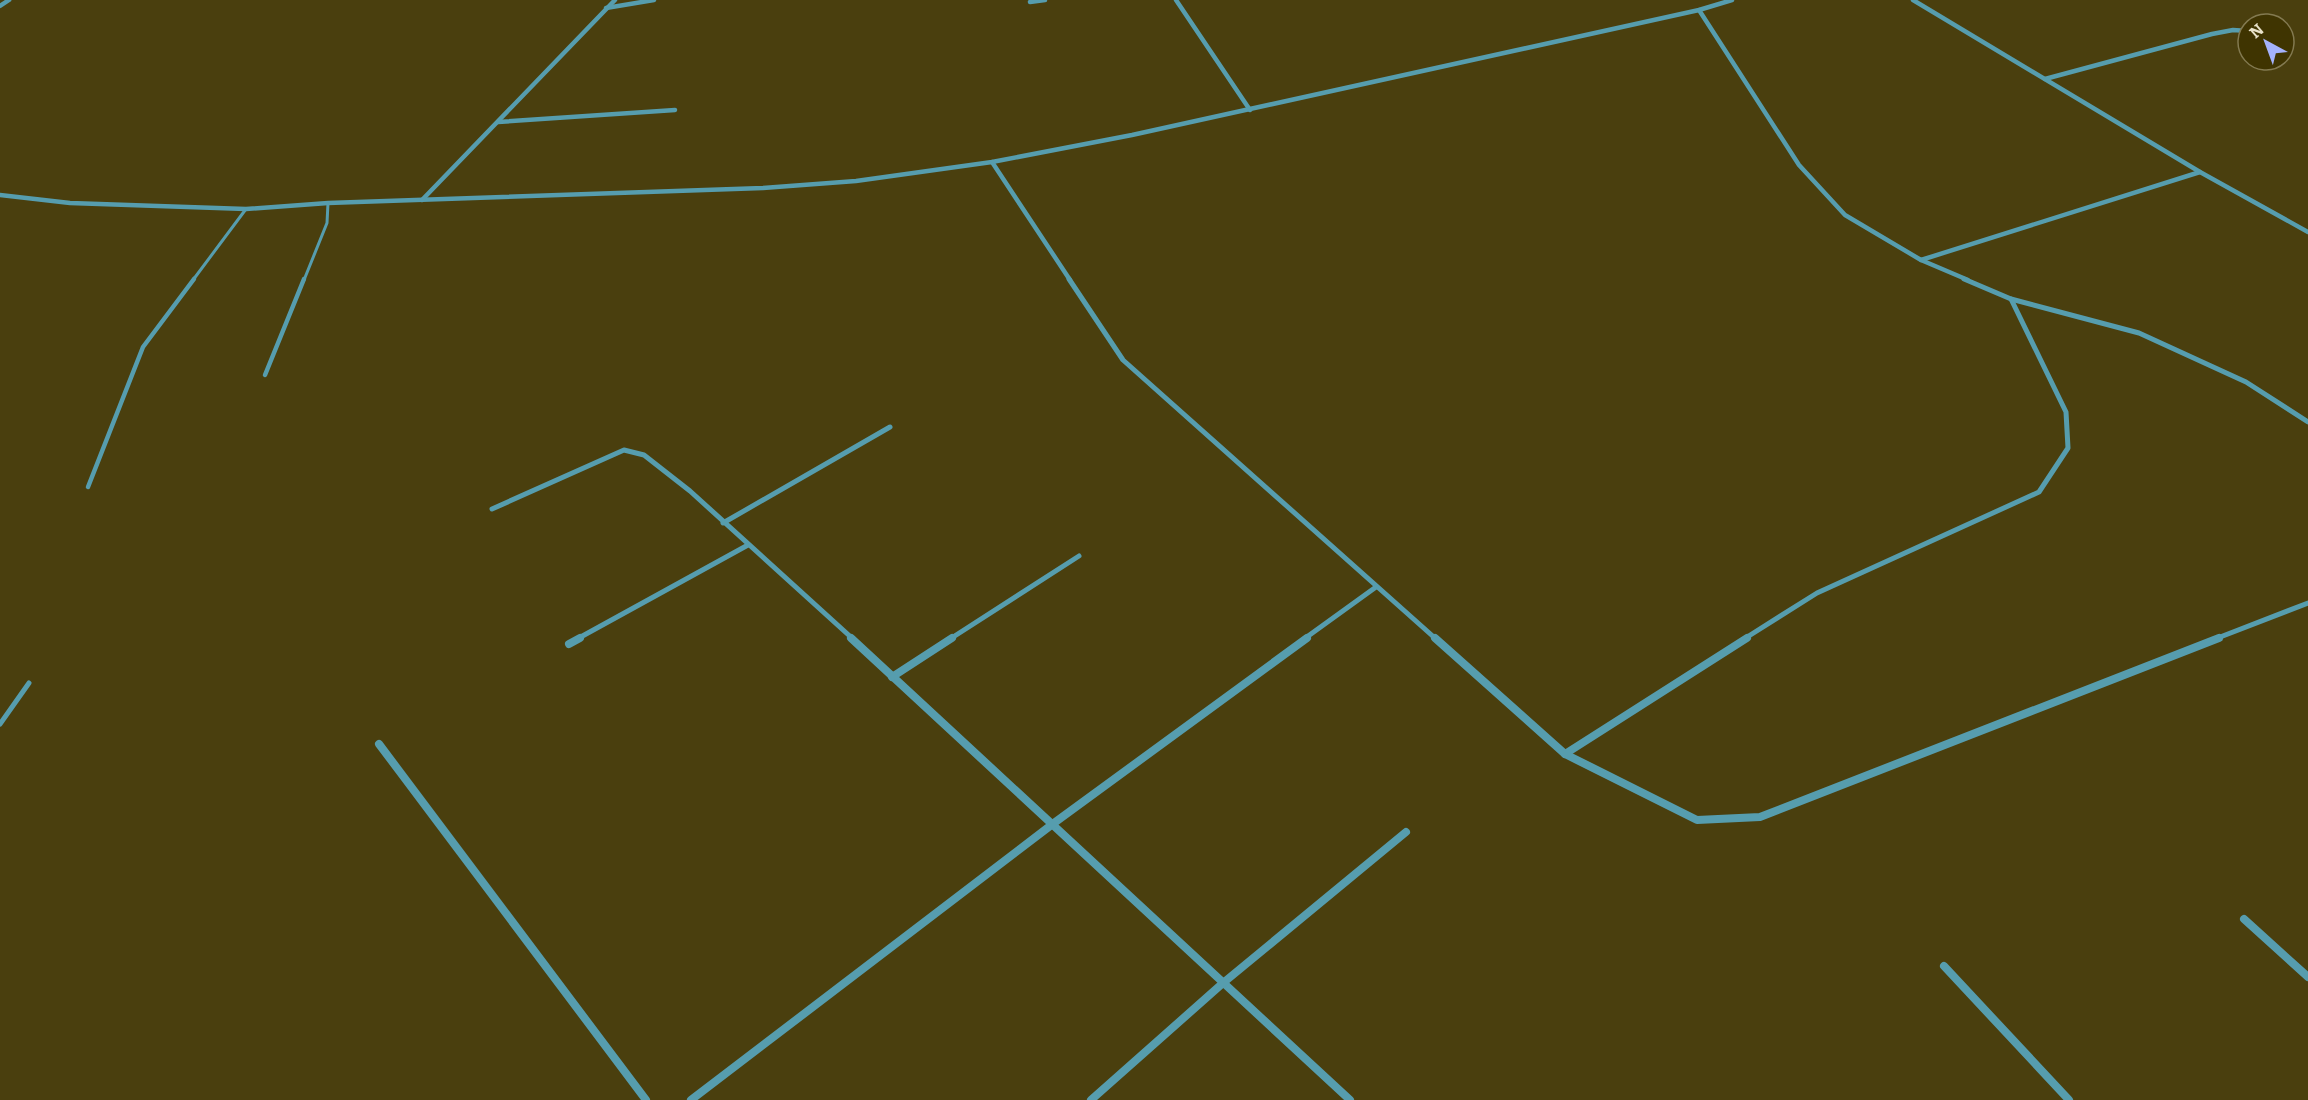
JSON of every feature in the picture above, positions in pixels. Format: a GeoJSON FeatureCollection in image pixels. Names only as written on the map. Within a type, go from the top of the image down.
{"type":"FeatureCollection","features":[{"type":"Feature","properties":{"kind":"street"},"geometry":{"type":"LineString","coordinates":[[0,6],[9,0]]}},
{"type":"Feature","properties":{"kind":"street"},"geometry":{"type":"LineString","coordinates":[[422,201],[615,0]]}},
{"type":"Feature","properties":{"kind":"street"},"geometry":{"type":"LineString","coordinates":[[605,9],[654,0]]}},
{"type":"Feature","properties":{"kind":"street"},"geometry":{"type":"LineString","coordinates":[[1030,2],[1045,0]]}},
{"type":"Feature","properties":{"kind":"street"},"geometry":{"type":"LineString","coordinates":[[1176,0],[1250,110]]}},
{"type":"Feature","properties":{"kind":"street"},"geometry":{"type":"LineString","coordinates":[[0,195],[70,203],[246,209],[328,203],[764,188],[856,181],[992,162],[1250,110],[1699,10],[1732,0]]}},
{"type":"Feature","properties":{"kind":"street"},"geometry":{"type":"LineString","coordinates":[[1913,0],[2200,172],[2308,232]]}},
{"type":"Feature","properties":{"kind":"street"},"geometry":{"type":"LineString","coordinates":[[1699,10],[1799,165],[1845,215],[1921,260],[2011,299],[2139,333],[2246,382],[2308,422]]}},
{"type":"Feature","properties":{"kind":"street"},"geometry":{"type":"LineString","coordinates":[[2045,79],[2212,34],[2236,30]]}},
{"type":"Feature","properties":{"kind":"street"},"geometry":{"type":"LineString","coordinates":[[497,122],[675,110]]}},
{"type":"Feature","properties":{"kind":"street"},"geometry":{"type":"LineString","coordinates":[[992,162],[1123,360],[1565,754],[1697,820],[1760,817],[2308,603]]}},
{"type":"Feature","properties":{"kind":"street"},"geometry":{"type":"LineString","coordinates":[[1921,260],[2200,172]]}},
{"type":"Feature","properties":{"kind":"street"},"geometry":{"type":"LineString","coordinates":[[1565,754],[1817,593],[2039,492],[2068,448],[2066,412],[2011,299]]}},
{"type":"Feature","properties":{"kind":"street"},"geometry":{"type":"LineString","coordinates":[[723,522],[890,427]]}},
{"type":"Feature","properties":{"kind":"street"},"geometry":{"type":"LineString","coordinates":[[492,509],[624,450],[644,454],[723,522],[1054,823],[1350,1100]]}},
{"type":"Feature","properties":{"kind":"street"},"geometry":{"type":"LineString","coordinates":[[569,644],[748,545]]}},
{"type":"Feature","properties":{"kind":"street"},"geometry":{"type":"LineString","coordinates":[[892,677],[1079,556]]}},
{"type":"Feature","properties":{"kind":"street"},"geometry":{"type":"LineString","coordinates":[[691,1100],[1054,823],[1376,587]]}},
{"type":"Feature","properties":{"kind":"street"},"geometry":{"type":"LineString","coordinates":[[379,744],[646,1100]]}},
{"type":"Feature","properties":{"kind":"street"},"geometry":{"type":"LineString","coordinates":[[1091,1100],[1223,983],[1406,832]]}},
{"type":"Feature","properties":{"kind":"street"},"geometry":{"type":"LineString","coordinates":[[2244,919],[2308,976]]}},
{"type":"Feature","properties":{"kind":"street"},"geometry":{"type":"LineString","coordinates":[[1944,966],[2069,1100]]}},
{"type":"Feature","properties":{"kind":"lane"},"geometry":{"type":"LineString","coordinates":[[264,375],[327,223],[328,203]]}},
{"type":"Feature","properties":{"kind":"lane"},"geometry":{"type":"LineString","coordinates":[[88,487],[143,347],[246,209]]}},
{"type":"Feature","properties":{"kind":"lane"},"geometry":{"type":"LineString","coordinates":[[0,724],[29,683]]}}]}
